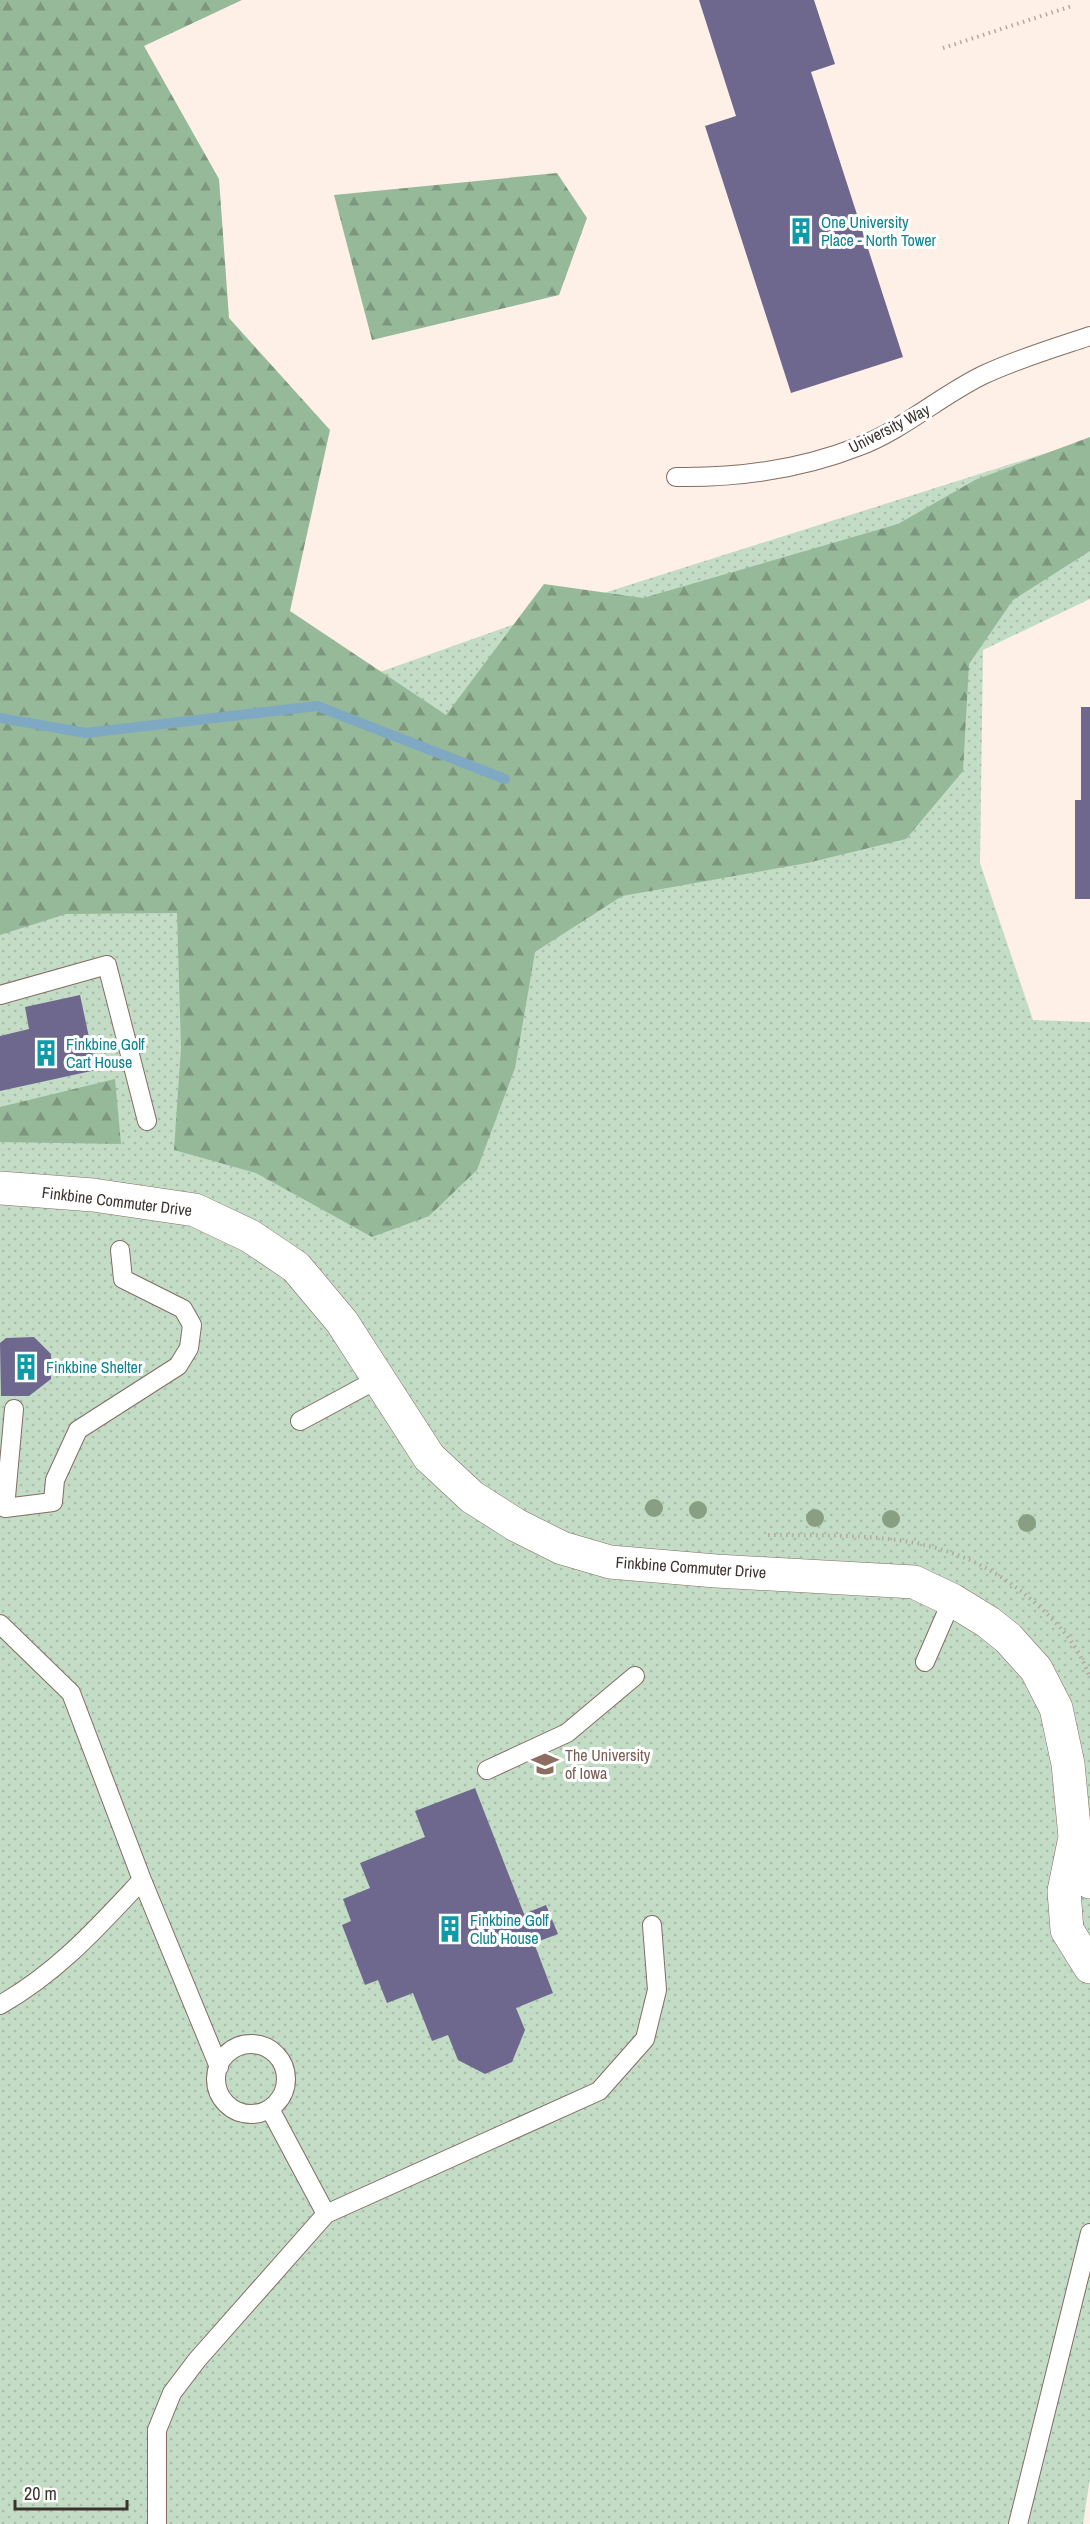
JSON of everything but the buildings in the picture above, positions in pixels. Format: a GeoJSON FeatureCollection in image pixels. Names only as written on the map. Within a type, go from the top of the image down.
{"type":"FeatureCollection","features":[{"type":"Feature","properties":{"kind":"street","name":"Finkbine Commuter Drive"},"geometry":{"type":"LineString","coordinates":[[0,1188],[93,1195],[195,1210],[250,1236],[296,1267],[342,1322],[429,1457],[463,1489],[516,1525],[562,1548],[610,1562],[627,1564],[914,1582],[952,1600],[1008,1638],[1036,1669],[1056,1708],[1068,1764],[1075,1837],[1090,1882]]}},
{"type":"Feature","properties":{"kind":"street","name":"Finkbine Commuter Drive"},"geometry":{"type":"LineString","coordinates":[[1075,1837],[1064,1892],[1067,1930],[1090,1967]]}},
{"type":"Feature","properties":{"kind":"lane","name":"University Way"},"geometry":{"type":"LineString","coordinates":[[676,477],[717,478],[801,465],[861,446],[922,413],[982,376],[1090,336]]}},
{"type":"Feature","properties":{"kind":"lane"},"geometry":{"type":"LineString","coordinates":[[0,995],[107,965],[147,1121]]}},
{"type":"Feature","properties":{"kind":"lane"},"geometry":{"type":"LineString","coordinates":[[14,1410],[5,1508],[53,1502],[55,1480],[78,1430],[178,1366],[184,1357],[189,1348],[192,1325],[183,1309],[123,1279],[120,1250]]}},
{"type":"Feature","properties":{"kind":"lane"},"geometry":{"type":"LineString","coordinates":[[300,1421],[378,1379]]}},
{"type":"Feature","properties":{"kind":"lane"},"geometry":{"type":"LineString","coordinates":[[925,1662],[952,1600]]}},
{"type":"Feature","properties":{"kind":"lane"},"geometry":{"type":"LineString","coordinates":[[0,1624],[71,1693],[142,1880],[219,2067],[218,2088],[229,2106],[249,2114],[270,2109],[284,2091],[286,2079],[278,2057],[258,2045],[245,2045],[234,2049],[219,2067]]}},
{"type":"Feature","properties":{"kind":"lane"},"geometry":{"type":"LineString","coordinates":[[487,1770],[567,1733],[635,1676]]}},
{"type":"Feature","properties":{"kind":"lane"},"geometry":{"type":"LineString","coordinates":[[0,2005],[26,1990],[67,1959],[142,1880]]}},
{"type":"Feature","properties":{"kind":"lane"},"geometry":{"type":"LineString","coordinates":[[157,2524],[158,2430],[172,2393],[197,2360],[326,2214],[599,2091],[645,2039],[657,1990],[652,1925]]}},
{"type":"Feature","properties":{"kind":"lane"},"geometry":{"type":"LineString","coordinates":[[270,2109],[326,2214]]}},
{"type":"Feature","properties":{"kind":"lane"},"geometry":{"type":"LineString","coordinates":[[1018,2524],[1090,2234]]}},
{"type":"Feature","properties":{"kind":"path"},"geometry":{"type":"LineString","coordinates":[[943,48],[1072,6]]}},
{"type":"Feature","properties":{"kind":"path"},"geometry":{"type":"LineString","coordinates":[[765,1535],[857,1535],[932,1545],[980,1562],[1017,1587],[1063,1628],[1081,1653],[1090,1678]]}},
{"type":"Feature","properties":{"kind":"green space"},"geometry":{"type":"Polygon","coordinates":[[[0,0],[242,0],[144,46],[219,179],[229,318],[330,430],[290,611],[446,715],[544,584],[643,598],[898,524],[975,480],[1090,437],[1090,551],[1013,600],[969,664],[963,771],[906,839],[807,863],[622,896],[535,952],[515,1068],[477,1170],[429,1216],[372,1237],[256,1173],[174,1150],[181,1048],[177,913],[66,914],[0,935],[0,0]]]}},
{"type":"Feature","properties":{"kind":"green space"},"geometry":{"type":"Polygon","coordinates":[[[557,173],[587,218],[559,295],[372,340],[334,195],[557,173]]]}},
{"type":"Feature","properties":{"kind":"green space","name":"The University of Iowa"},"geometry":{"type":"Polygon","coordinates":[[[1090,439],[1090,599],[983,650],[980,863],[1033,1020],[1090,1022],[1090,2478],[1083,2524],[0,2524],[0,807],[588,598],[1090,439]]]}},
{"type":"Feature","properties":{"kind":"green space"},"geometry":{"type":"Polygon","coordinates":[[[115,1079],[121,1144],[0,1142],[0,1107],[115,1079]]]}},
{"type":"Feature","properties":{"kind":"waterway"},"geometry":{"type":"LineString","coordinates":[[0,718],[86,733],[317,706],[505,779]]}},
{"type":"Feature","properties":{"kind":"place","name":"One University Place - North Tower"},"geometry":{"type":"Point","coordinates":[801,231]}},
{"type":"Feature","properties":{"kind":"place","name":"Finkbine Golf Cart House"},"geometry":{"type":"Point","coordinates":[46,1053]}},
{"type":"Feature","properties":{"kind":"place","name":"Finkbine Shelter"},"geometry":{"type":"Point","coordinates":[26,1367]}},
{"type":"Feature","properties":{"kind":"place","name":"The University of Iowa"},"geometry":{"type":"Point","coordinates":[545,1764]}},
{"type":"Feature","properties":{"kind":"place","name":"Finkbine Golf Club House"},"geometry":{"type":"Point","coordinates":[450,1929]}}]}
